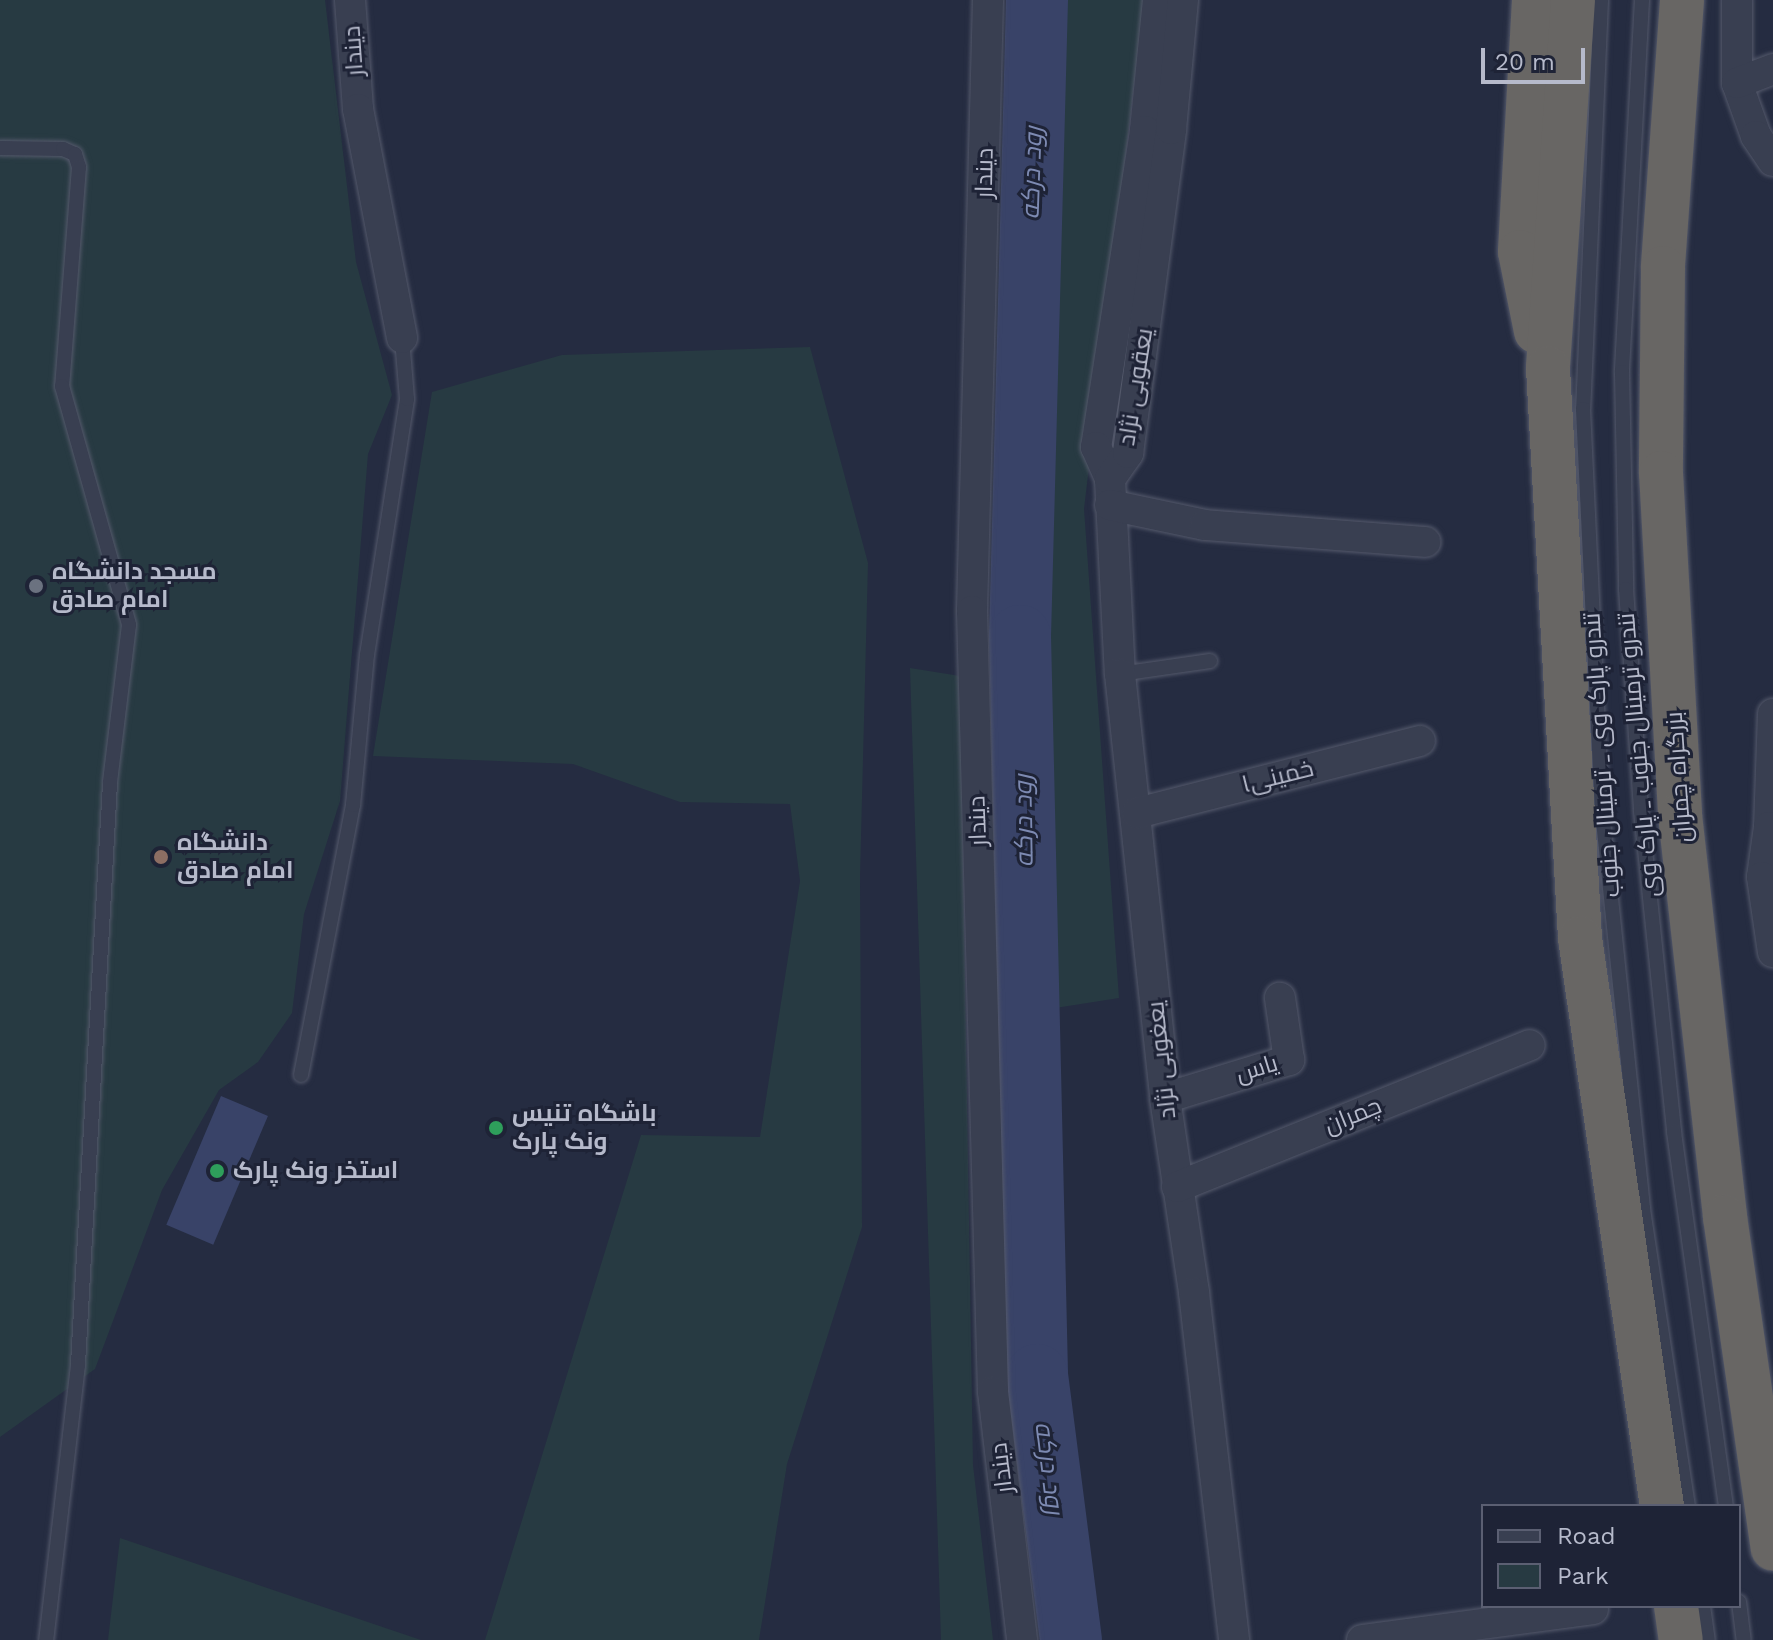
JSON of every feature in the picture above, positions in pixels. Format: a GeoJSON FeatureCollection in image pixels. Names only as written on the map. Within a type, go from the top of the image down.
{"type":"FeatureCollection","features":[{"type":"Feature","properties":{"kind":"highway"},"geometry":{"type":"LineString","coordinates":[[1534,0],[1520,252],[1527,306],[1548,368]]}},
{"type":"Feature","properties":{"kind":"highway"},"geometry":{"type":"LineString","coordinates":[[1573,0],[1548,368],[1580,938],[1662,1504]]}},
{"type":"Feature","properties":{"kind":"highway","name":"بزرگراه چمران"},"geometry":{"type":"LineString","coordinates":[[1682,0],[1663,268],[1661,473],[1680,815],[1725,1217],[1773,1549]]}},
{"type":"Feature","properties":{"kind":"highway"},"geometry":{"type":"LineString","coordinates":[[1676,1608],[1681,1640]]}},
{"type":"Feature","properties":{"kind":"street","name":"دیندار"},"geometry":{"type":"LineString","coordinates":[[350,0],[358,109],[402,338]]}},
{"type":"Feature","properties":{"kind":"street","name":"دیندار"},"geometry":{"type":"LineString","coordinates":[[988,0],[972,611],[993,1392],[1022,1640]]}},
{"type":"Feature","properties":{"kind":"street","name":"یعقوبی نژاد"},"geometry":{"type":"LineString","coordinates":[[1110,492],[1096,447],[1145,131],[1158,0]]}},
{"type":"Feature","properties":{"kind":"street","name":"یعقوبی نژاد"},"geometry":{"type":"LineString","coordinates":[[1110,492],[1128,453],[1171,129],[1183,0]]}},
{"type":"Feature","properties":{"kind":"street"},"geometry":{"type":"LineString","coordinates":[[1737,0],[1737,83],[1756,136],[1773,161]]}},
{"type":"Feature","properties":{"kind":"street"},"geometry":{"type":"LineString","coordinates":[[1737,83],[1773,69]]}},
{"type":"Feature","properties":{"kind":"street"},"geometry":{"type":"LineString","coordinates":[[1110,492],[1205,525],[1425,542]]}},
{"type":"Feature","properties":{"kind":"street","name":"یعغوبی نژاد"},"geometry":{"type":"LineString","coordinates":[[1110,492],[1120,674],[1165,1098],[1194,1293],[1234,1640]]}},
{"type":"Feature","properties":{"kind":"street"},"geometry":{"type":"LineString","coordinates":[[1773,714],[1771,826],[1762,877],[1773,952]]}},
{"type":"Feature","properties":{"kind":"street","name":"lخمینی"},"geometry":{"type":"LineString","coordinates":[[1137,813],[1420,741]]}},
{"type":"Feature","properties":{"kind":"street","name":"یاس"},"geometry":{"type":"LineString","coordinates":[[1165,1098],[1289,1060],[1280,998]]}},
{"type":"Feature","properties":{"kind":"street","name":"چمران"},"geometry":{"type":"LineString","coordinates":[[1177,1187],[1530,1045]]}},
{"type":"Feature","properties":{"kind":"street"},"geometry":{"type":"LineString","coordinates":[[1362,1640],[1593,1609]]}},
{"type":"Feature","properties":{"kind":"lane","name":"تندرو پارک وی ـ ترمینال جنوب"},"geometry":{"type":"LineString","coordinates":[[1601,0],[1583,409],[1602,811],[1643,1209],[1688,1504]]}},
{"type":"Feature","properties":{"kind":"lane","name":"تندرو ترمینال جنوب ـ پارک وی"},"geometry":{"type":"LineString","coordinates":[[1642,0],[1622,372],[1626,589],[1641,811],[1674,1132],[1726,1504]]}},
{"type":"Feature","properties":{"kind":"lane"},"geometry":{"type":"LineString","coordinates":[[0,148],[63,149],[75,154],[79,167],[62,386],[129,625],[110,783],[78,1365],[46,1640]]}},
{"type":"Feature","properties":{"kind":"lane"},"geometry":{"type":"LineString","coordinates":[[301,1075],[353,805],[367,655],[407,399],[402,338]]}},
{"type":"Feature","properties":{"kind":"lane"},"geometry":{"type":"LineString","coordinates":[[1120,674],[1210,661]]}},
{"type":"Feature","properties":{"kind":"lane"},"geometry":{"type":"LineString","coordinates":[[1703,1608],[1708,1640]]}},
{"type":"Feature","properties":{"kind":"lane"},"geometry":{"type":"LineString","coordinates":[[1740,1608],[1744,1640]]}},
{"type":"Feature","properties":{"kind":"green space","name":"دانشگاه امام صادق"},"geometry":{"type":"Polygon","coordinates":[[[0,0],[325,0],[356,262],[392,395],[368,454],[340,801],[304,914],[292,1013],[258,1062],[219,1090],[162,1190],[95,1369],[0,1437],[0,0]]]}},
{"type":"Feature","properties":{"kind":"green space"},"geometry":{"type":"Polygon","coordinates":[[[1058,0],[1144,0],[1084,509],[1119,998],[1049,1009],[1041,417],[1058,0]]]}},
{"type":"Feature","properties":{"kind":"green space"},"geometry":{"type":"Polygon","coordinates":[[[810,347],[868,563],[860,877],[862,1227],[787,1464],[759,1640],[485,1640],[641,1135],[760,1137],[800,881],[790,804],[680,802],[573,764],[373,756],[432,392],[562,355],[810,347]]]}},
{"type":"Feature","properties":{"kind":"green space"},"geometry":{"type":"Polygon","coordinates":[[[910,668],[960,676],[973,1465],[993,1640],[941,1640],[910,668]]]}},
{"type":"Feature","properties":{"kind":"green space"},"geometry":{"type":"Polygon","coordinates":[[[120,1538],[421,1640],[108,1640],[120,1538]]]}},
{"type":"Feature","properties":{"kind":"water","name":"استخر ونک پارک"},"geometry":{"type":"Polygon","coordinates":[[[221,1096],[268,1116],[213,1245],[166,1225],[221,1096]]]}},
{"type":"Feature","properties":{"kind":"waterway","name":"رود درکه"},"geometry":{"type":"LineString","coordinates":[[1037,0],[1020,636],[1037,1375],[1071,1640]]}},
{"type":"Feature","properties":{"kind":"place","name":"مسجد دانشگاه امام صادق"},"geometry":{"type":"Point","coordinates":[36,586]}},
{"type":"Feature","properties":{"kind":"place","name":"دانشگاه امام صادق"},"geometry":{"type":"Point","coordinates":[161,857]}},
{"type":"Feature","properties":{"kind":"place","name":"باشگاه تنیس ونک پارک"},"geometry":{"type":"Point","coordinates":[496,1128]}},
{"type":"Feature","properties":{"kind":"place","name":"استخر ونک پارک"},"geometry":{"type":"Point","coordinates":[217,1171]}}]}
